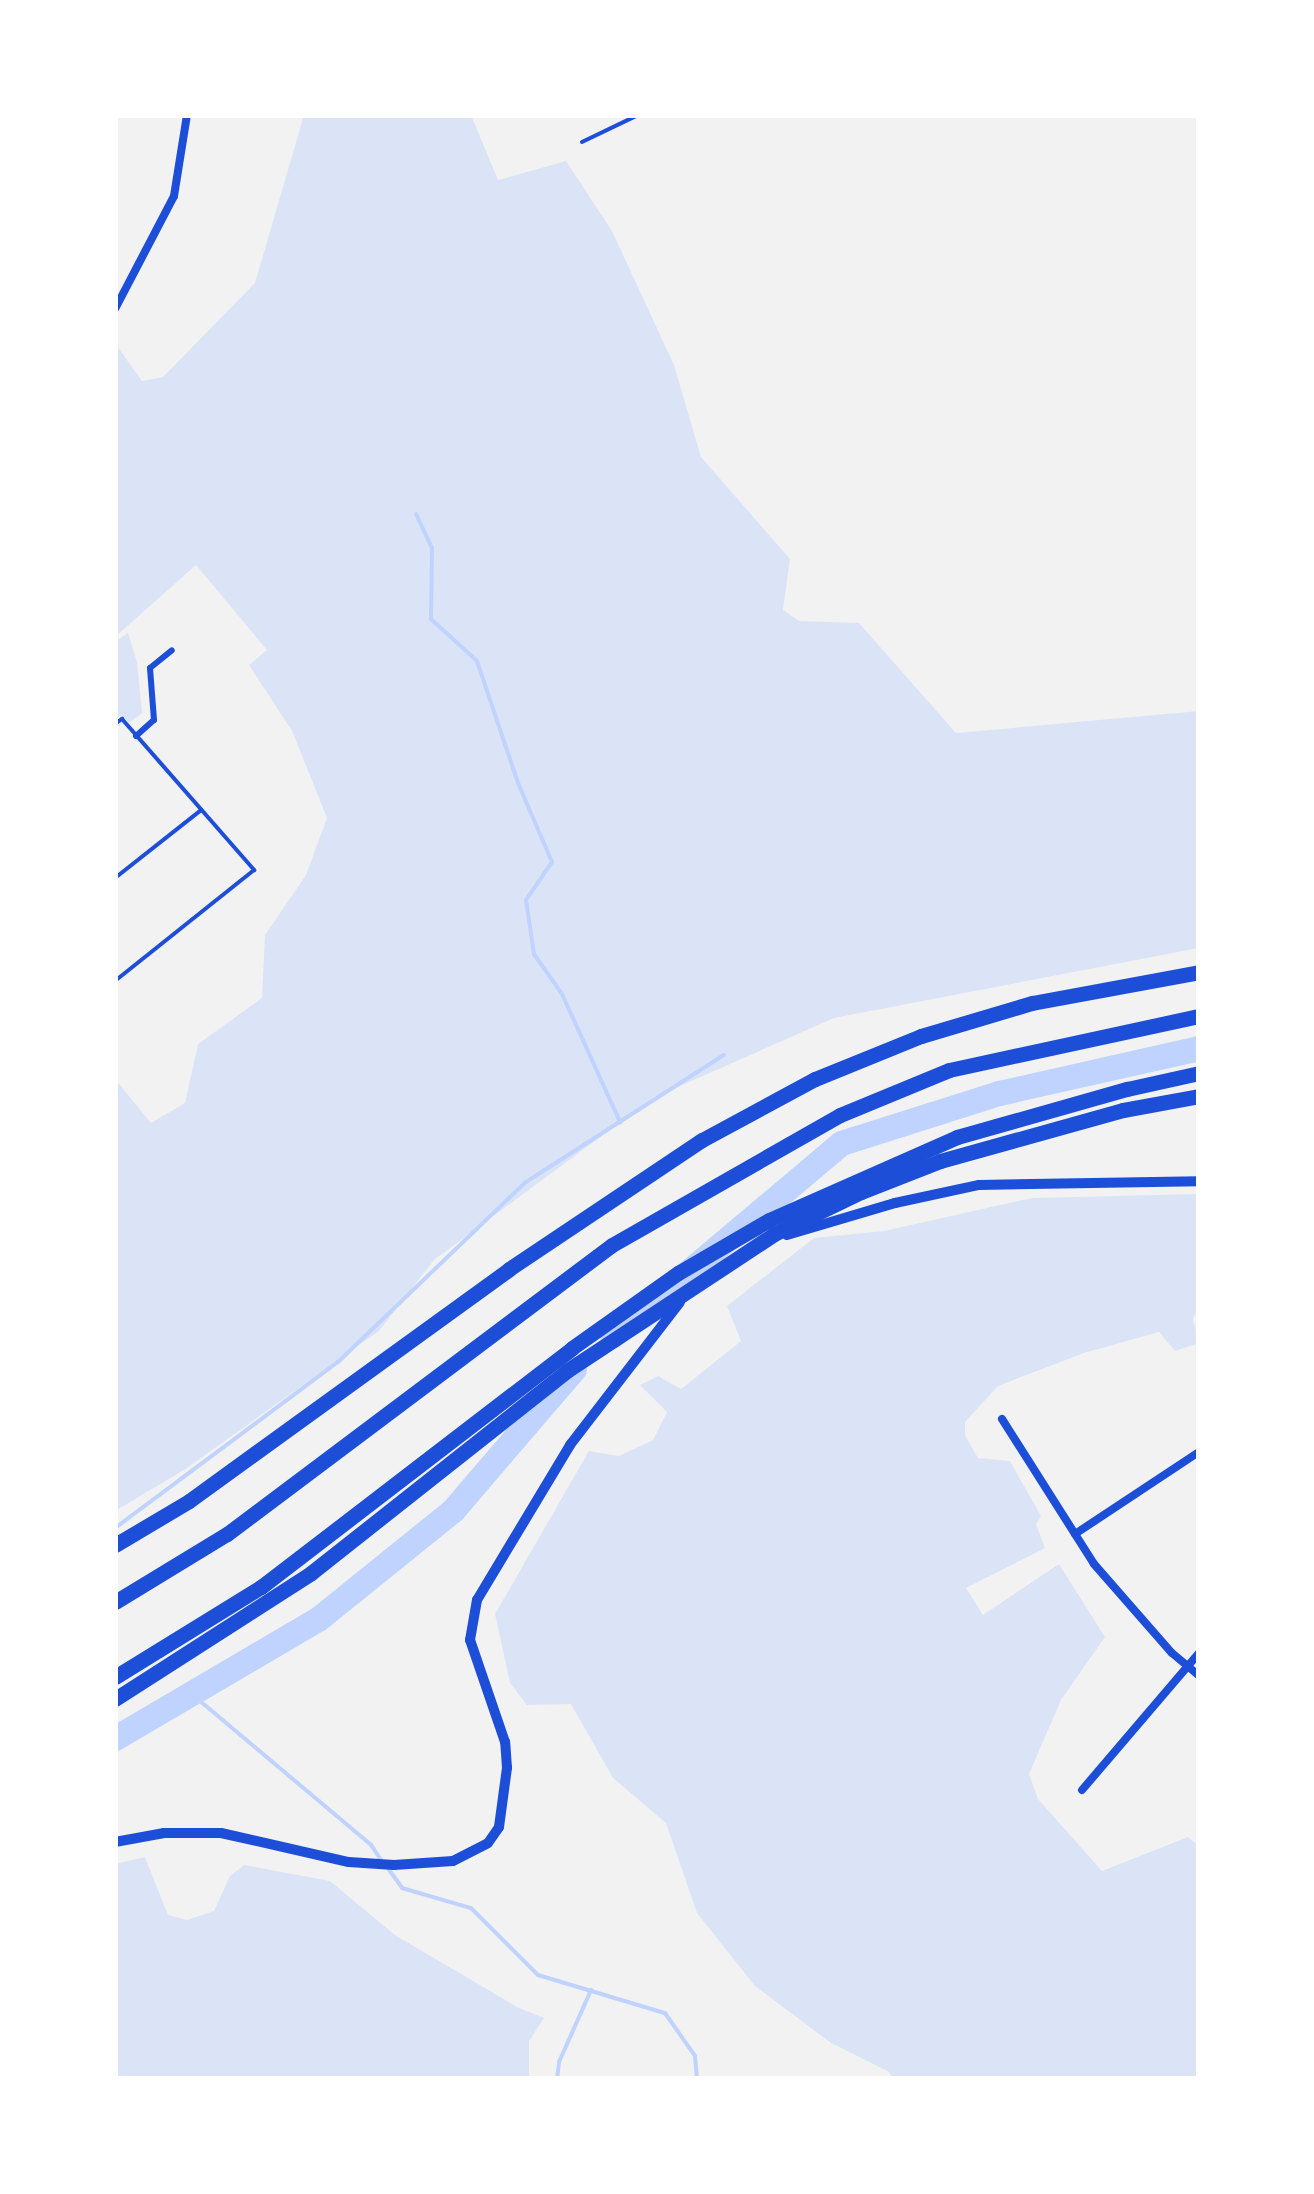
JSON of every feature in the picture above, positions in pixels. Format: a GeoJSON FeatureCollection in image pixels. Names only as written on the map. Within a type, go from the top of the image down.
{"type":"FeatureCollection","features":[{"type":"Feature","properties":{"kind":"highway"},"geometry":{"type":"LineString","coordinates":[[115,1545],[189,1501],[508,1269],[605,1204],[702,1140],[815,1079],[921,1036],[1032,1003],[1199,972]]}},
{"type":"Feature","properties":{"kind":"highway"},"geometry":{"type":"LineString","coordinates":[[115,1602],[227,1534],[612,1246],[840,1115],[949,1070],[1199,1016]]}},
{"type":"Feature","properties":{"kind":"highway"},"geometry":{"type":"LineString","coordinates":[[115,1677],[261,1587],[572,1348],[678,1273],[769,1220],[957,1137],[1127,1088],[1199,1073]]}},
{"type":"Feature","properties":{"kind":"highway"},"geometry":{"type":"LineString","coordinates":[[115,1699],[312,1573],[568,1370],[774,1234],[860,1192],[940,1161],[1123,1110],[1199,1096]]}},
{"type":"Feature","properties":{"kind":"street"},"geometry":{"type":"LineString","coordinates":[[115,310],[174,196],[187,115]]}},
{"type":"Feature","properties":{"kind":"street"},"geometry":{"type":"LineString","coordinates":[[136,736],[154,720],[150,668],[172,650]]}},
{"type":"Feature","properties":{"kind":"street"},"geometry":{"type":"LineString","coordinates":[[115,1842],[164,1832],[221,1833],[366,1865],[453,1861],[488,1842],[498,1827],[504,1802],[505,1742],[470,1640],[477,1600],[570,1444],[658,1325],[692,1292],[793,1232],[935,1194],[1016,1182],[1199,1181]]}},
{"type":"Feature","properties":{"kind":"street"},"geometry":{"type":"LineString","coordinates":[[1002,1418],[1075,1534],[1132,1609],[1199,1676]]}},
{"type":"Feature","properties":{"kind":"street"},"geometry":{"type":"LineString","coordinates":[[1075,1534],[1199,1452]]}},
{"type":"Feature","properties":{"kind":"street"},"geometry":{"type":"LineString","coordinates":[[1082,1790],[1199,1653]]}},
{"type":"Feature","properties":{"kind":"lane"},"geometry":{"type":"LineString","coordinates":[[582,142],[638,115]]}},
{"type":"Feature","properties":{"kind":"lane"},"geometry":{"type":"LineString","coordinates":[[115,724],[122,719],[254,870],[115,981]]}},
{"type":"Feature","properties":{"kind":"lane"},"geometry":{"type":"LineString","coordinates":[[115,878],[201,810]]}},
{"type":"Feature","properties":{"kind":"shaded area"},"geometry":{"type":"Polygon","coordinates":[[[304,115],[471,115],[498,180],[566,161],[612,231],[674,365],[701,457],[790,559],[783,610],[799,621],[859,623],[956,733],[1199,711],[1199,948],[834,1018],[653,1098],[434,1260],[379,1331],[184,1470],[115,1511],[115,1079],[151,1123],[185,1103],[198,1044],[262,998],[265,935],[306,875],[327,818],[292,731],[249,665],[267,650],[196,565],[115,637],[115,343],[142,381],[163,377],[255,283],[304,115]]]}},
{"type":"Feature","properties":{"kind":"shaded area"},"geometry":{"type":"Polygon","coordinates":[[[128,633],[137,662],[142,713],[129,723],[122,715],[115,720],[115,642],[128,633]]]}},
{"type":"Feature","properties":{"kind":"shaded area"},"geometry":{"type":"Polygon","coordinates":[[[1199,1194],[1199,1304],[1193,1319],[1199,1343],[1175,1351],[1159,1332],[1084,1353],[998,1386],[965,1422],[965,1435],[978,1458],[1010,1461],[1041,1516],[1036,1524],[1045,1548],[966,1588],[983,1615],[1059,1564],[1105,1637],[1061,1700],[1029,1774],[1038,1799],[1102,1871],[1188,1837],[1199,1846],[1199,2079],[893,2079],[889,2072],[831,2043],[755,1986],[697,1913],[666,1823],[613,1778],[571,1704],[527,1705],[510,1683],[495,1614],[589,1451],[619,1456],[653,1440],[667,1412],[640,1385],[658,1376],[681,1389],[741,1341],[727,1306],[814,1238],[884,1231],[1032,1198],[1199,1194]]]}},
{"type":"Feature","properties":{"kind":"shaded area"},"geometry":{"type":"Polygon","coordinates":[[[145,1857],[168,1915],[187,1920],[214,1911],[230,1876],[244,1865],[330,1881],[395,1935],[517,2007],[544,2018],[529,2041],[529,2079],[115,2079],[115,1864],[145,1857]]]}},
{"type":"Feature","properties":{"kind":"waterway"},"geometry":{"type":"LineString","coordinates":[[416,514],[432,548],[431,619],[477,661],[518,783],[552,862],[526,900],[534,954],[562,994],[620,1122]]}},
{"type":"Feature","properties":{"kind":"waterway"},"geometry":{"type":"LineString","coordinates":[[612,1336],[841,1143],[999,1093],[1199,1048]]}},
{"type":"Feature","properties":{"kind":"waterway"},"geometry":{"type":"LineString","coordinates":[[115,1528],[338,1362],[526,1182],[724,1055]]}},
{"type":"Feature","properties":{"kind":"waterway"},"geometry":{"type":"LineString","coordinates":[[115,1738],[318,1619],[453,1510],[574,1369]]}},
{"type":"Feature","properties":{"kind":"waterway"},"geometry":{"type":"LineString","coordinates":[[193,1695],[371,1845],[381,1860]]}},
{"type":"Feature","properties":{"kind":"waterway"},"geometry":{"type":"LineString","coordinates":[[387,1867],[402,1888],[471,1908],[538,1975],[665,2013],[695,2056],[697,2079]]}},
{"type":"Feature","properties":{"kind":"waterway"},"geometry":{"type":"LineString","coordinates":[[557,2079],[559,2062],[591,1990]]}}]}
